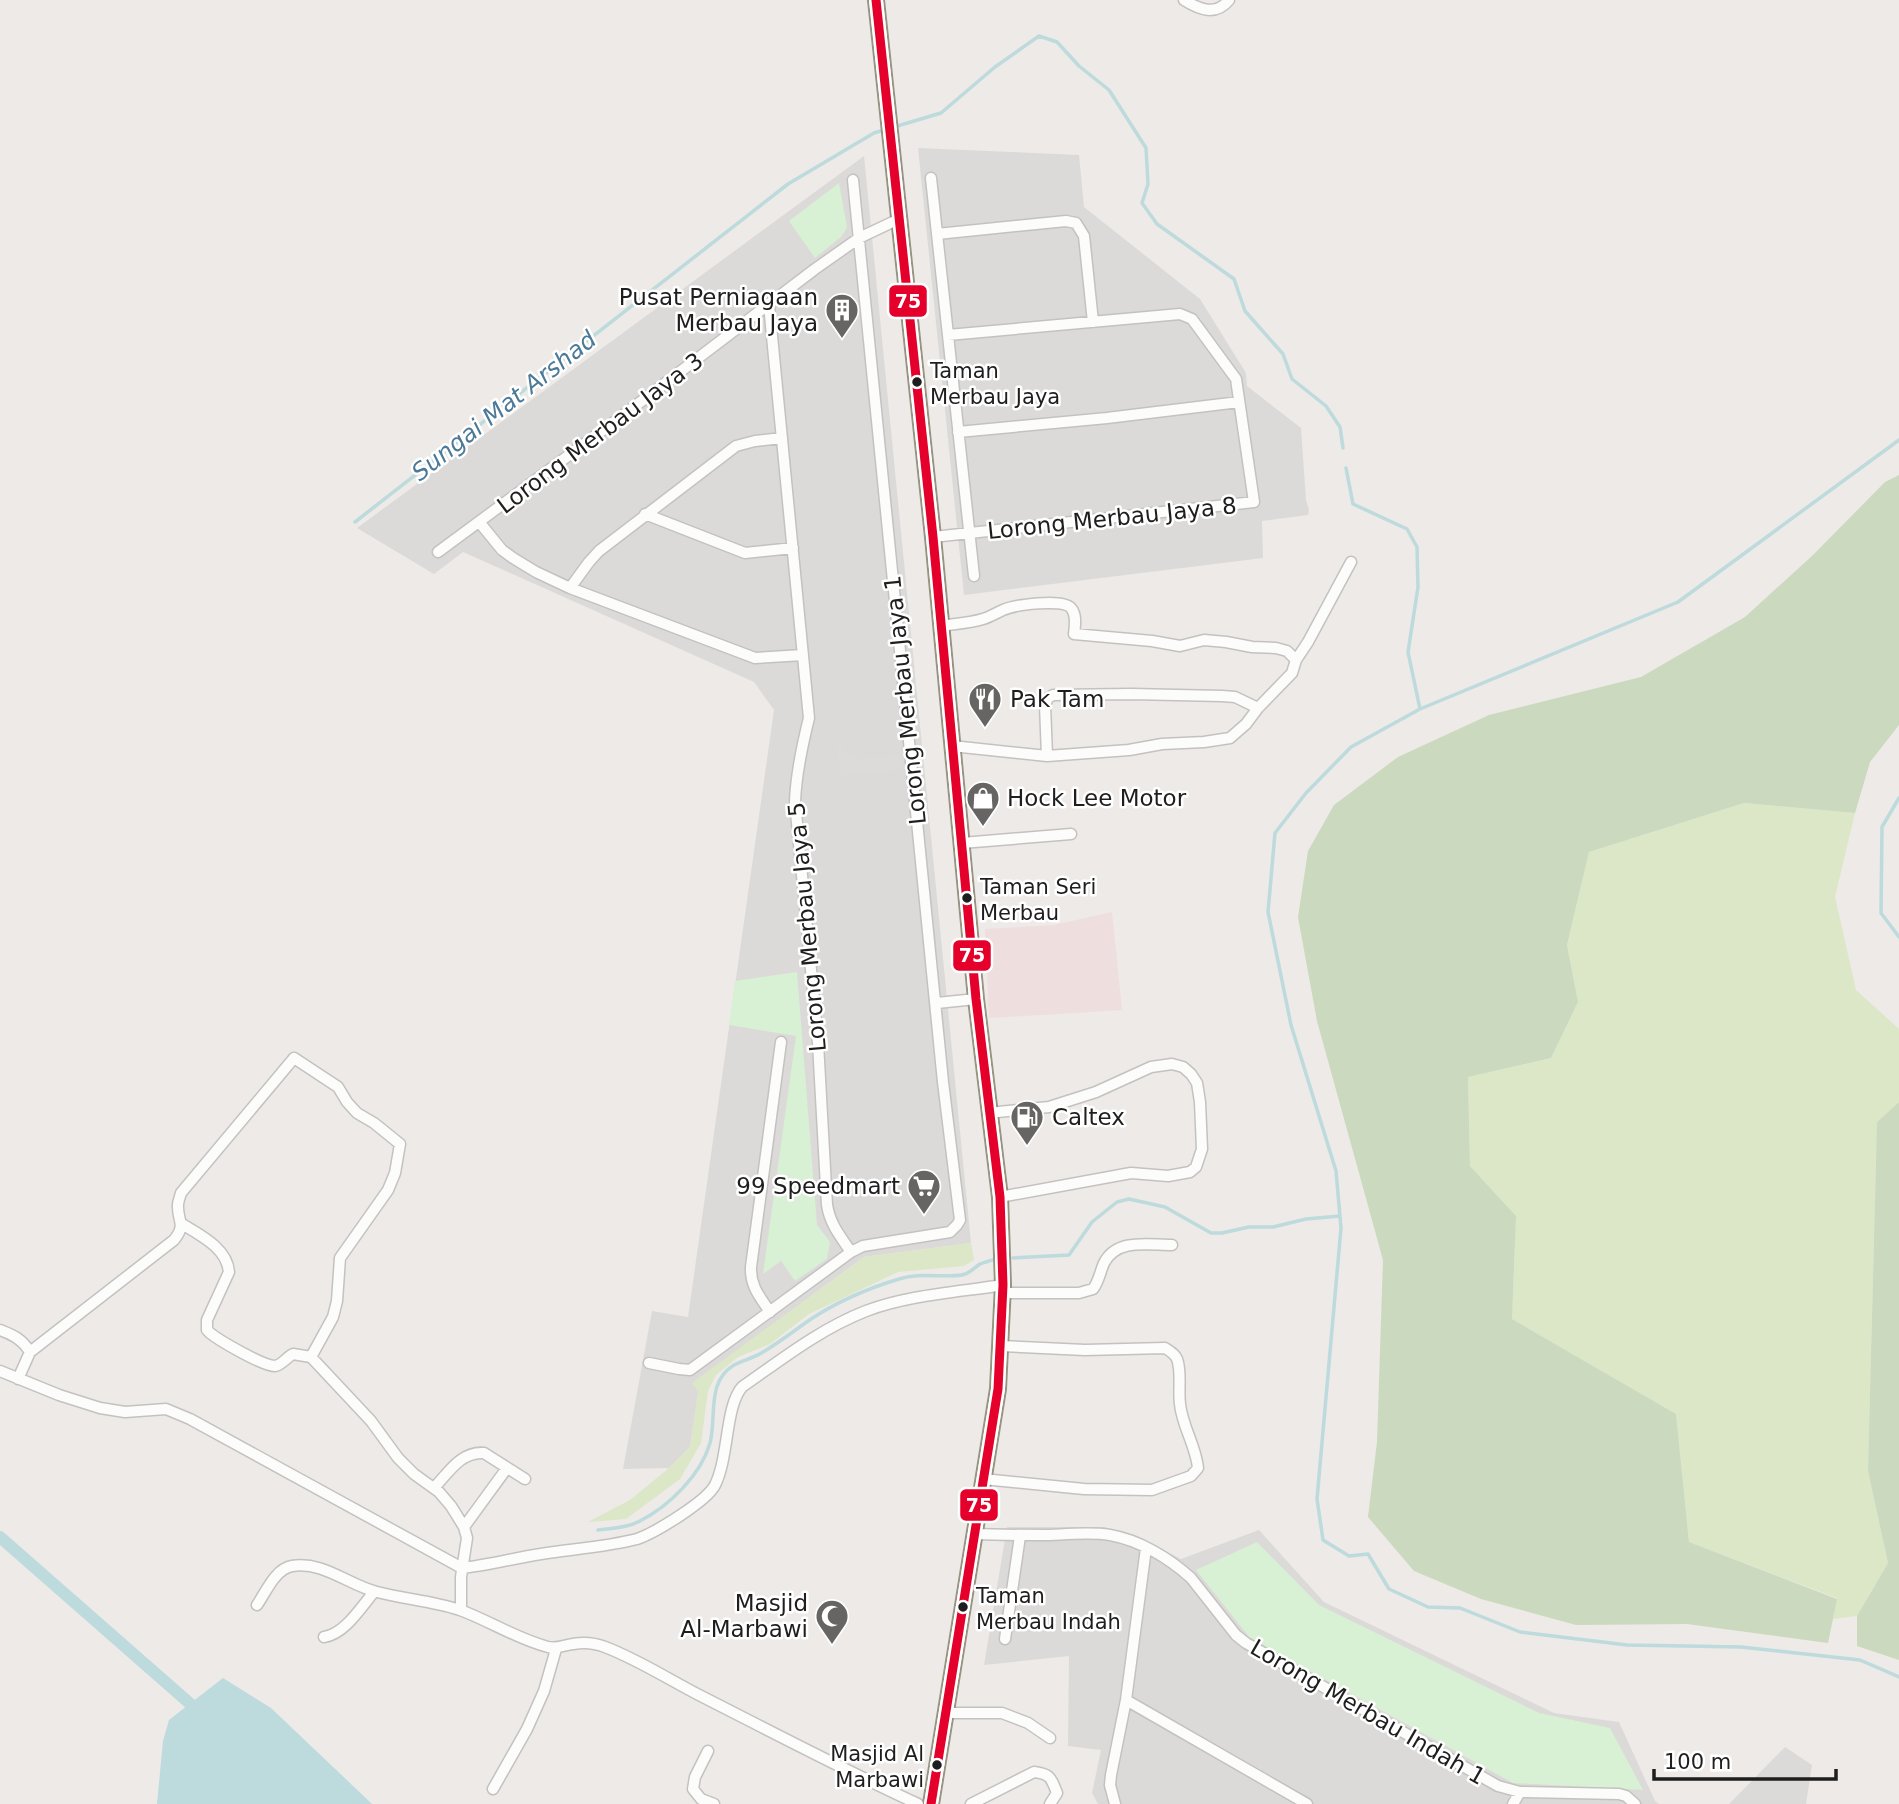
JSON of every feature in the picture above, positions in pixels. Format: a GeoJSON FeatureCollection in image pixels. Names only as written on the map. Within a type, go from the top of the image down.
{"type":"FeatureCollection","features":[{"type":"Feature","properties":{"kind":"main road"},"geometry":{"type":"LineString","coordinates":[[876,0],[933,537],[976,999],[1000,1197],[1003,1289],[998,1389],[931,1804]]}},
{"type":"Feature","properties":{"kind":"street"},"geometry":{"type":"LineString","coordinates":[[1184,0],[1200,9],[1216,11],[1229,0]]}},
{"type":"Feature","properties":{"kind":"street"},"geometry":{"type":"LineString","coordinates":[[931,178],[974,576]]}},
{"type":"Feature","properties":{"kind":"street","name":"Lorong Merbau Jaya 1"},"geometry":{"type":"LineString","coordinates":[[851,1252],[863,1246],[950,1232],[960,1220],[943,1082],[853,180]]}},
{"type":"Feature","properties":{"kind":"street","name":"Lorong Merbau Jaya 3"},"geometry":{"type":"LineString","coordinates":[[438,552],[815,269],[859,238],[899,219]]}},
{"type":"Feature","properties":{"kind":"street"},"geometry":{"type":"LineString","coordinates":[[937,234],[1066,221],[1076,223],[1084,236],[1093,322]]}},
{"type":"Feature","properties":{"kind":"street","name":"Lorong Merbau Jaya 5"},"geometry":{"type":"LineString","coordinates":[[769,305],[809,719],[796,782],[795,802],[818,1043],[827,1205],[834,1228],[851,1252]]}},
{"type":"Feature","properties":{"kind":"street"},"geometry":{"type":"LineString","coordinates":[[948,335],[1180,314],[1192,319],[1231,370],[1236,379],[1239,402],[958,432]]}},
{"type":"Feature","properties":{"kind":"street","name":"Lorong Merbau Jaya 8"},"geometry":{"type":"LineString","coordinates":[[933,537],[1254,502],[1239,402]]}},
{"type":"Feature","properties":{"kind":"street"},"geometry":{"type":"LineString","coordinates":[[570,589],[599,551],[736,446],[782,438]]}},
{"type":"Feature","properties":{"kind":"street"},"geometry":{"type":"LineString","coordinates":[[645,514],[745,552],[793,548]]}},
{"type":"Feature","properties":{"kind":"street"},"geometry":{"type":"LineString","coordinates":[[480,523],[507,554],[570,589],[755,659],[803,655]]}},
{"type":"Feature","properties":{"kind":"street"},"geometry":{"type":"LineString","coordinates":[[952,746],[1047,756],[1222,740],[1236,734],[1292,673],[1296,660],[1352,562]]}},
{"type":"Feature","properties":{"kind":"street"},"geometry":{"type":"LineString","coordinates":[[940,626],[979,621],[1013,607],[1054,603],[1068,605],[1073,610],[1074,634],[1180,646],[1204,640],[1226,642],[1276,648],[1287,652],[1296,660]]}},
{"type":"Feature","properties":{"kind":"street"},"geometry":{"type":"LineString","coordinates":[[1047,756],[1045,705],[1053,695],[1222,696],[1235,697],[1258,708]]}},
{"type":"Feature","properties":{"kind":"street"},"geometry":{"type":"LineString","coordinates":[[962,843],[1070,834]]}},
{"type":"Feature","properties":{"kind":"street"},"geometry":{"type":"LineString","coordinates":[[937,1003],[976,999]]}},
{"type":"Feature","properties":{"kind":"street"},"geometry":{"type":"LineString","coordinates":[[770,1312],[754,1290],[750,1276],[781,1042]]}},
{"type":"Feature","properties":{"kind":"street"},"geometry":{"type":"LineString","coordinates":[[18,1378],[30,1352],[174,1240],[182,1224],[177,1207],[181,1193],[294,1058],[338,1087],[346,1102],[357,1113],[400,1144],[395,1173],[388,1190],[340,1258],[333,1317],[311,1357]]}},
{"type":"Feature","properties":{"kind":"street"},"geometry":{"type":"LineString","coordinates":[[988,1113],[1049,1107],[1096,1092],[1151,1066],[1171,1063],[1184,1067],[1197,1083],[1202,1149],[1196,1167],[1190,1172],[1168,1176],[1131,1172],[1000,1197]]}},
{"type":"Feature","properties":{"kind":"street"},"geometry":{"type":"LineString","coordinates":[[182,1224],[219,1250],[228,1264],[229,1272],[207,1320],[207,1330],[233,1349],[271,1365],[280,1364],[293,1354],[311,1357],[370,1421],[398,1458],[451,1506],[464,1527],[467,1538],[462,1568],[461,1610]]}},
{"type":"Feature","properties":{"kind":"street"},"geometry":{"type":"LineString","coordinates":[[0,1371],[100,1408],[125,1412],[166,1409],[190,1419],[462,1568],[490,1565],[538,1554],[638,1538],[697,1504],[713,1490],[717,1481],[736,1396],[742,1387],[815,1336],[867,1311],[916,1298],[1003,1289],[1079,1293],[1093,1289],[1110,1254],[1117,1247],[1172,1245]]}},
{"type":"Feature","properties":{"kind":"street"},"geometry":{"type":"LineString","coordinates":[[649,1363],[690,1370],[851,1252]]}},
{"type":"Feature","properties":{"kind":"street"},"geometry":{"type":"LineString","coordinates":[[0,1330],[17,1337],[30,1352]]}},
{"type":"Feature","properties":{"kind":"street"},"geometry":{"type":"LineString","coordinates":[[983,1479],[1084,1489],[1152,1490],[1191,1476],[1198,1468],[1180,1406],[1178,1361],[1174,1354],[1165,1348],[1085,1350],[1001,1346]]}},
{"type":"Feature","properties":{"kind":"street"},"geometry":{"type":"LineString","coordinates":[[434,1489],[453,1467],[470,1453],[484,1453],[525,1479]]}},
{"type":"Feature","properties":{"kind":"street"},"geometry":{"type":"LineString","coordinates":[[464,1527],[507,1468]]}},
{"type":"Feature","properties":{"kind":"street","name":"Lorong Merbau Indah 1"},"geometry":{"type":"LineString","coordinates":[[974,1534],[1095,1534],[1126,1539],[1182,1570],[1236,1635],[1246,1643],[1498,1786],[1520,1792],[1619,1794],[1634,1802]]}},
{"type":"Feature","properties":{"kind":"street"},"geometry":{"type":"LineString","coordinates":[[1005,1639],[1020,1535]]}},
{"type":"Feature","properties":{"kind":"street"},"geometry":{"type":"LineString","coordinates":[[1115,1804],[1110,1785],[1111,1775],[1126,1700],[1146,1548]]}},
{"type":"Feature","properties":{"kind":"street"},"geometry":{"type":"LineString","coordinates":[[257,1605],[282,1571],[291,1566],[316,1567],[340,1575],[374,1592],[461,1610],[524,1640],[556,1649],[576,1643],[593,1643],[606,1647],[865,1780],[918,1804]]}},
{"type":"Feature","properties":{"kind":"street"},"geometry":{"type":"LineString","coordinates":[[324,1637],[343,1627],[374,1592]]}},
{"type":"Feature","properties":{"kind":"street"},"geometry":{"type":"LineString","coordinates":[[493,1788],[527,1729],[544,1691],[556,1649]]}},
{"type":"Feature","properties":{"kind":"street"},"geometry":{"type":"LineString","coordinates":[[1126,1700],[1307,1804]]}},
{"type":"Feature","properties":{"kind":"street"},"geometry":{"type":"LineString","coordinates":[[946,1713],[1002,1713],[1028,1723],[1050,1738]]}},
{"type":"Feature","properties":{"kind":"street"},"geometry":{"type":"LineString","coordinates":[[708,1751],[695,1777],[693,1788],[701,1798],[714,1804]]}},
{"type":"Feature","properties":{"kind":"street"},"geometry":{"type":"LineString","coordinates":[[971,1804],[1034,1772],[1051,1778],[1057,1793],[1050,1804]]}},
{"type":"Feature","properties":{"kind":"street"},"geometry":{"type":"LineString","coordinates":[[1513,1804],[1520,1792]]}},
{"type":"Feature","properties":{"kind":"shaded area","name":"Taman Merbau Jaya"},"geometry":{"type":"Polygon","coordinates":[[[918,148],[1079,155],[1084,207],[1200,299],[1246,373],[1247,386],[1301,428],[1308,515],[1262,521],[1263,558],[964,595],[918,148]]]}},
{"type":"Feature","properties":{"kind":"shaded area"},"geometry":{"type":"Polygon","coordinates":[[[864,156],[971,1243],[864,1257],[693,1383],[699,1391],[690,1447],[669,1468],[623,1469],[652,1311],[688,1317],[774,710],[754,682],[463,552],[434,574],[357,528],[864,156]]]}},
{"type":"Feature","properties":{"kind":"shaded area"},"geometry":{"type":"Polygon","coordinates":[[[837,745],[856,759],[901,757],[903,769],[841,775],[837,745]]]}},
{"type":"Feature","properties":{"kind":"shaded area"},"geometry":{"type":"Polygon","coordinates":[[[1112,912],[1122,1010],[989,1018],[985,929],[1054,925],[1112,912]]]}},
{"type":"Feature","properties":{"kind":"shaded area","name":"Taman Merbau Indah"},"geometry":{"type":"Polygon","coordinates":[[[1007,1527],[1104,1527],[1144,1540],[1181,1559],[1259,1530],[1324,1602],[1554,1713],[1619,1722],[1655,1801],[1659,1804],[1098,1804],[1092,1793],[1101,1750],[1068,1746],[1069,1656],[984,1665],[1007,1527]]]}},
{"type":"Feature","properties":{"kind":"shaded area"},"geometry":{"type":"Polygon","coordinates":[[[1785,1747],[1812,1765],[1806,1804],[1729,1804],[1785,1747]]]}},
{"type":"Feature","properties":{"kind":"green space"},"geometry":{"type":"Polygon","coordinates":[[[839,183],[847,227],[842,236],[815,258],[789,221],[839,183]]]}},
{"type":"Feature","properties":{"kind":"green space"},"geometry":{"type":"Polygon","coordinates":[[[1899,475],[1899,725],[1870,762],[1855,813],[1744,803],[1589,852],[1567,945],[1578,1002],[1551,1058],[1468,1077],[1470,1166],[1516,1216],[1512,1319],[1676,1414],[1689,1542],[1837,1599],[1828,1643],[1687,1624],[1576,1625],[1481,1599],[1414,1571],[1368,1517],[1377,1442],[1383,1260],[1317,1021],[1298,917],[1308,851],[1334,805],[1398,757],[1489,715],[1641,677],[1745,617],[1813,555],[1885,482],[1899,475]]]}},
{"type":"Feature","properties":{"kind":"green space"},"geometry":{"type":"Polygon","coordinates":[[[1744,803],[1855,813],[1835,897],[1856,990],[1899,1029],[1899,1102],[1877,1122],[1868,1471],[1888,1563],[1857,1616],[1833,1619],[1837,1598],[1689,1542],[1676,1414],[1512,1319],[1516,1216],[1470,1166],[1468,1077],[1551,1058],[1578,1002],[1567,945],[1589,852],[1744,803]]]}},
{"type":"Feature","properties":{"kind":"green space"},"geometry":{"type":"Polygon","coordinates":[[[797,972],[817,1225],[830,1242],[827,1259],[795,1281],[781,1261],[763,1274],[796,1036],[729,1025],[735,981],[797,972]]]}},
{"type":"Feature","properties":{"kind":"green space"},"geometry":{"type":"Polygon","coordinates":[[[1899,1102],[1899,1660],[1857,1646],[1857,1616],[1888,1563],[1868,1471],[1877,1122],[1899,1102]]]}},
{"type":"Feature","properties":{"kind":"green space"},"geometry":{"type":"Polygon","coordinates":[[[971,1243],[974,1260],[964,1266],[898,1272],[809,1314],[770,1344],[738,1357],[716,1375],[708,1391],[701,1443],[680,1479],[626,1519],[588,1522],[630,1500],[690,1447],[698,1391],[692,1383],[864,1257],[971,1243]]]}},
{"type":"Feature","properties":{"kind":"green space"},"geometry":{"type":"Polygon","coordinates":[[[1257,1542],[1319,1605],[1539,1713],[1610,1728],[1643,1790],[1513,1783],[1250,1638],[1196,1570],[1257,1542]]]}},
{"type":"Feature","properties":{"kind":"water"},"geometry":{"type":"Polygon","coordinates":[[[223,1678],[271,1708],[372,1804],[157,1804],[163,1741],[169,1720],[223,1678]]]}},
{"type":"Feature","properties":{"kind":"waterway","name":"Sungai Mat Arshad"},"geometry":{"type":"LineString","coordinates":[[894,127],[941,113],[995,67],[1039,36],[1057,42],[1079,66],[1109,90],[1146,148],[1148,184],[1142,203],[1157,224],[1234,279],[1245,311],[1283,354],[1292,379],[1326,406],[1340,427],[1343,448]]}},
{"type":"Feature","properties":{"kind":"waterway","name":"Sungai Mat Arshad"},"geometry":{"type":"LineString","coordinates":[[355,522],[788,184],[874,133],[887,129]]}},
{"type":"Feature","properties":{"kind":"waterway"},"geometry":{"type":"LineString","coordinates":[[1899,440],[1678,602],[1420,709],[1351,747],[1306,793],[1275,833],[1268,912],[1291,1025],[1336,1171],[1341,1228],[1317,1499],[1323,1540],[1349,1556],[1368,1554],[1389,1589],[1428,1607],[1460,1608],[1520,1632],[1627,1645],[1741,1647],[1860,1660],[1899,1677]]}},
{"type":"Feature","properties":{"kind":"waterway","name":"Sungai Mat Arshad"},"geometry":{"type":"LineString","coordinates":[[1346,468],[1353,504],[1407,529],[1417,547],[1418,587],[1408,652],[1420,709]]}},
{"type":"Feature","properties":{"kind":"waterway"},"geometry":{"type":"LineString","coordinates":[[1899,798],[1882,827],[1881,913],[1899,937]]}},
{"type":"Feature","properties":{"kind":"waterway"},"geometry":{"type":"LineString","coordinates":[[1013,1258],[1069,1255],[1092,1222],[1117,1202],[1129,1199],[1165,1207],[1211,1233],[1249,1227],[1273,1227],[1306,1219],[1340,1216]]}},
{"type":"Feature","properties":{"kind":"waterway"},"geometry":{"type":"LineString","coordinates":[[598,1530],[625,1526],[651,1515],[673,1498],[692,1478],[710,1443],[714,1400],[719,1381],[734,1365],[760,1354],[811,1319],[865,1291],[907,1277],[965,1274],[980,1264],[995,1259]]}},
{"type":"Feature","properties":{"kind":"waterway"},"geometry":{"type":"LineString","coordinates":[[0,1537],[203,1715]]}},
{"type":"Feature","properties":{"kind":"transit line","name":"75"},"geometry":{"type":"LineString","coordinates":[[876,0],[933,537],[976,999],[1000,1197],[1003,1285],[998,1389],[931,1804]]}},
{"type":"Feature","properties":{"kind":"place","name":"Pusat Perniagaan Merbau Jaya"},"geometry":{"type":"Point","coordinates":[842,340]}},
{"type":"Feature","properties":{"kind":"place","name":"Taman Merbau Jaya"},"geometry":{"type":"Point","coordinates":[917,382]}},
{"type":"Feature","properties":{"kind":"place","name":"Pak Tam"},"geometry":{"type":"Point","coordinates":[985,729]}},
{"type":"Feature","properties":{"kind":"place","name":"Hock Lee Motor"},"geometry":{"type":"Point","coordinates":[983,828]}},
{"type":"Feature","properties":{"kind":"place","name":"Taman Seri Merbau"},"geometry":{"type":"Point","coordinates":[967,898]}},
{"type":"Feature","properties":{"kind":"place","name":"Caltex"},"geometry":{"type":"Point","coordinates":[1027,1147]}},
{"type":"Feature","properties":{"kind":"place","name":"99 Speedmart"},"geometry":{"type":"Point","coordinates":[924,1216]}},
{"type":"Feature","properties":{"kind":"place","name":"Taman Merbau Indah"},"geometry":{"type":"Point","coordinates":[963,1607]}},
{"type":"Feature","properties":{"kind":"place","name":"Masjid Al-Marbawi"},"geometry":{"type":"Point","coordinates":[832,1646]}},
{"type":"Feature","properties":{"kind":"place","name":"Masjid Al Marbawi"},"geometry":{"type":"Point","coordinates":[937,1765]}}]}
